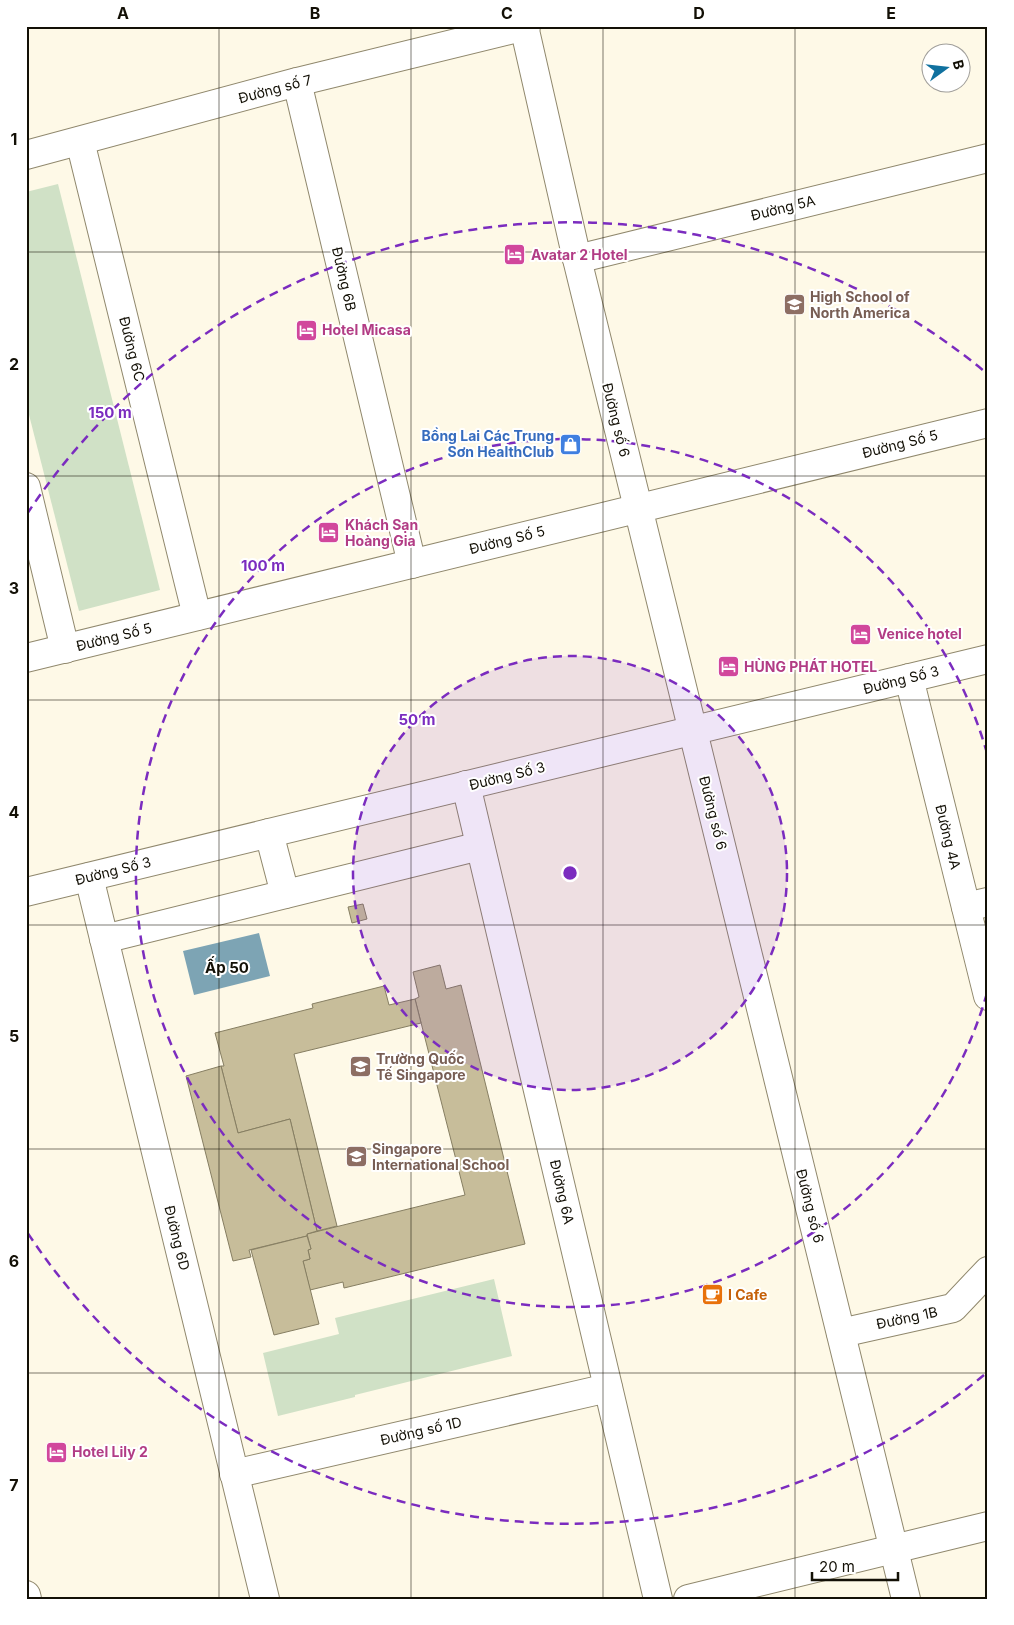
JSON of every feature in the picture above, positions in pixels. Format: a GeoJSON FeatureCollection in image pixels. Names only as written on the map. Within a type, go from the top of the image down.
{"type":"FeatureCollection","features":[{"type":"Feature","properties":{"kind":"street","name":"Đường số 7"},"geometry":{"type":"LineString","coordinates":[[26,155],[297,82],[525,26]]}},
{"type":"Feature","properties":{"kind":"street","name":"Đường số 6"},"geometry":{"type":"LineString","coordinates":[[525,26],[577,259],[906,1599]]}},
{"type":"Feature","properties":{"kind":"street","name":"Đường 6B"},"geometry":{"type":"LineString","coordinates":[[297,82],[412,564]]}},
{"type":"Feature","properties":{"kind":"street","name":"Đường 6C"},"geometry":{"type":"LineString","coordinates":[[80,141],[197,616]]}},
{"type":"Feature","properties":{"kind":"street","name":"Đường 5A"},"geometry":{"type":"LineString","coordinates":[[577,259],[988,158]]}},
{"type":"Feature","properties":{"kind":"street","name":"Đường Số 5"},"geometry":{"type":"LineString","coordinates":[[26,658],[988,423]]}},
{"type":"Feature","properties":{"kind":"street"},"geometry":{"type":"LineString","coordinates":[[26,487],[65,649]]}},
{"type":"Feature","properties":{"kind":"street","name":"Đường Số 3"},"geometry":{"type":"LineString","coordinates":[[26,892],[988,658]]}},
{"type":"Feature","properties":{"kind":"street","name":"Đường 4A"},"geometry":{"type":"LineString","coordinates":[[909,678],[977,904],[988,996]]}},
{"type":"Feature","properties":{"kind":"street","name":"Đường 6A"},"geometry":{"type":"LineString","coordinates":[[466,786],[658,1599]]}},
{"type":"Feature","properties":{"kind":"street"},"geometry":{"type":"LineString","coordinates":[[269,833],[285,894]]}},
{"type":"Feature","properties":{"kind":"street"},"geometry":{"type":"LineString","coordinates":[[104,938],[480,846]]}},
{"type":"Feature","properties":{"kind":"street","name":"Đường 6D"},"geometry":{"type":"LineString","coordinates":[[89,877],[265,1599]]}},
{"type":"Feature","properties":{"kind":"street","name":"Đường 1B"},"geometry":{"type":"LineString","coordinates":[[841,1333],[953,1308],[988,1271]]}},
{"type":"Feature","properties":{"kind":"street","name":"Đường số 1D"},"geometry":{"type":"LineString","coordinates":[[234,1474],[608,1388]]}},
{"type":"Feature","properties":{"kind":"street"},"geometry":{"type":"LineString","coordinates":[[688,1599],[988,1526]]}},
{"type":"Feature","properties":{"kind":"street"},"geometry":{"type":"LineString","coordinates":[[26,1594],[27,1599]]}},
{"type":"Feature","properties":{"kind":"green space"},"geometry":{"type":"Polygon","coordinates":[[[58,184],[160,590],[79,611],[26,403],[26,192],[58,184]]]}},
{"type":"Feature","properties":{"kind":"green space"},"geometry":{"type":"Polygon","coordinates":[[[494,1279],[512,1356],[278,1416],[263,1353],[339,1334],[335,1318],[494,1279]]]}},
{"type":"Feature","properties":{"kind":"water"},"geometry":{"type":"Polygon","coordinates":[[[259,933],[270,976],[194,995],[183,951],[259,933]]]}},
{"type":"Feature","properties":{"kind":"building"},"geometry":{"type":"Polygon","coordinates":[[[363,904],[367,919],[352,923],[348,907],[363,904]]]}},
{"type":"Feature","properties":{"kind":"building"},"geometry":{"type":"Polygon","coordinates":[[[440,965],[446,989],[461,985],[525,1244],[344,1288],[343,1282],[310,1290],[303,1261],[310,1259],[308,1250],[311,1249],[307,1234],[465,1195],[415,999],[419,997],[413,972],[440,965]]]}},
{"type":"Feature","properties":{"kind":"building"},"geometry":{"type":"Polygon","coordinates":[[[384,986],[389,1005],[415,999],[421,1023],[294,1054],[337,1226],[317,1231],[290,1119],[238,1133],[221,1066],[224,1066],[215,1033],[313,1008],[312,1004],[384,986]]]}},
{"type":"Feature","properties":{"kind":"building"},"geometry":{"type":"Polygon","coordinates":[[[221,1066],[238,1133],[290,1119],[317,1231],[307,1234],[307,1236],[249,1250],[251,1257],[233,1261],[186,1076],[221,1066]]]}},
{"type":"Feature","properties":{"kind":"building"},"geometry":{"type":"Polygon","coordinates":[[[307,1236],[311,1249],[308,1250],[310,1259],[303,1261],[319,1324],[274,1335],[251,1250],[307,1236]]]}},
{"type":"Feature","properties":{"kind":"place","name":"Avatar 2 Hotel"},"geometry":{"type":"Point","coordinates":[515,255]}},
{"type":"Feature","properties":{"kind":"place","name":"High School of North America"},"geometry":{"type":"Point","coordinates":[794,305]}},
{"type":"Feature","properties":{"kind":"place","name":"Hotel Micasa"},"geometry":{"type":"Point","coordinates":[306,330]}},
{"type":"Feature","properties":{"kind":"place","name":"Bồng Lai Các Trung Sơn HealthClub"},"geometry":{"type":"Point","coordinates":[570,444]}},
{"type":"Feature","properties":{"kind":"place","name":"Khách Sạn Hoàng Gia"},"geometry":{"type":"Point","coordinates":[329,533]}},
{"type":"Feature","properties":{"kind":"place","name":"Venice hotel"},"geometry":{"type":"Point","coordinates":[861,634]}},
{"type":"Feature","properties":{"kind":"place","name":"HÙNG PHÁT HOTEL"},"geometry":{"type":"Point","coordinates":[728,667]}},
{"type":"Feature","properties":{"kind":"place","name":"Trường Quốc Tế Singapore"},"geometry":{"type":"Point","coordinates":[360,1067]}},
{"type":"Feature","properties":{"kind":"place","name":"Singapore International School"},"geometry":{"type":"Point","coordinates":[356,1157]}},
{"type":"Feature","properties":{"kind":"place","name":"I Cafe"},"geometry":{"type":"Point","coordinates":[712,1295]}},
{"type":"Feature","properties":{"kind":"place","name":"Hotel Lily 2"},"geometry":{"type":"Point","coordinates":[56,1452]}},
{"type":"Feature","properties":{"kind":"district","name":"Ấp 50"},"geometry":{"type":"Point","coordinates":[227,968]}}]}
